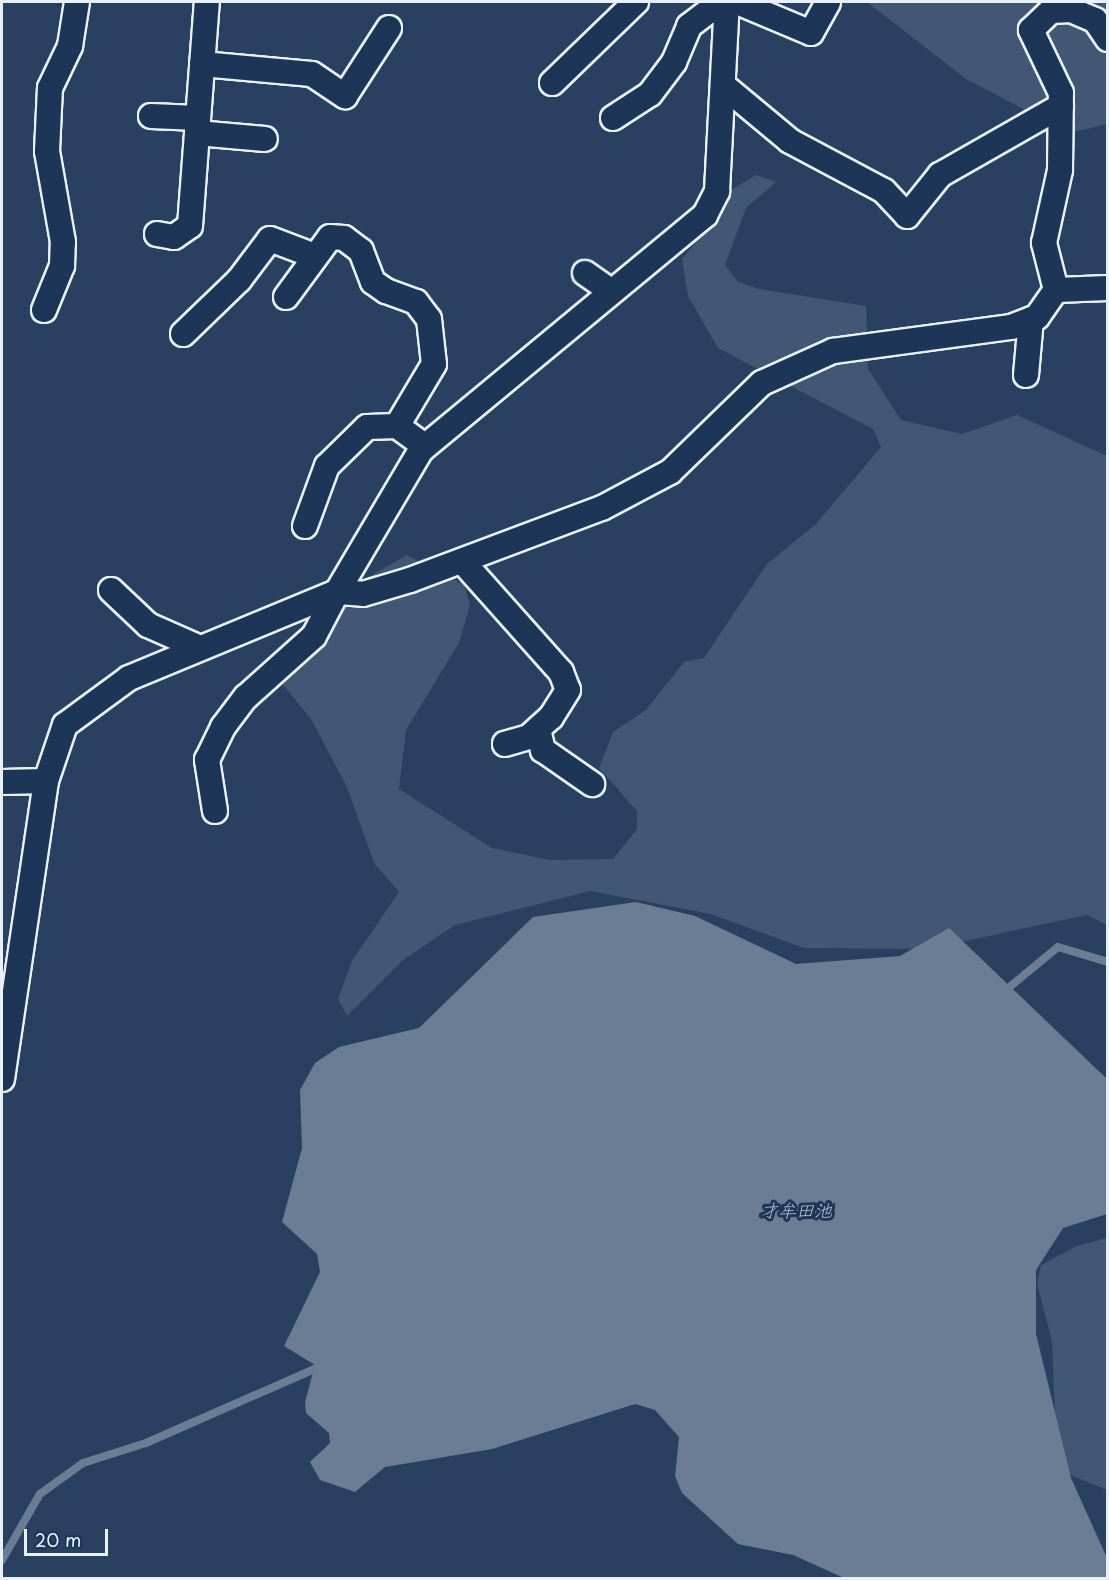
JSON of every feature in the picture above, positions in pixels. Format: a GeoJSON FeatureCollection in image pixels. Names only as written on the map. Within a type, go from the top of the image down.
{"type":"FeatureCollection","features":[{"type":"Feature","properties":{"kind":"street"},"geometry":{"type":"LineString","coordinates":[[44,310],[62,266],[63,242],[46,152],[50,88],[69,46],[77,2]]}},
{"type":"Feature","properties":{"kind":"street"},"geometry":{"type":"LineString","coordinates":[[157,234],[174,237],[190,226],[207,2]]}},
{"type":"Feature","properties":{"kind":"street"},"geometry":{"type":"LineString","coordinates":[[552,83],[636,2]]}},
{"type":"Feature","properties":{"kind":"street"},"geometry":{"type":"LineString","coordinates":[[613,118],[650,94],[674,62],[689,26],[721,2]]}},
{"type":"Feature","properties":{"kind":"street"},"geometry":{"type":"LineString","coordinates":[[215,812],[207,760],[223,727],[246,697],[314,636],[337,592],[426,446],[705,215],[717,191],[727,2]]}},
{"type":"Feature","properties":{"kind":"street"},"geometry":{"type":"LineString","coordinates":[[737,2],[811,33],[828,2]]}},
{"type":"Feature","properties":{"kind":"street"},"geometry":{"type":"LineString","coordinates":[[1056,290],[1044,243],[1060,170],[1061,93],[1031,30],[1051,11],[1071,10],[1095,20],[1107,39]]}},
{"type":"Feature","properties":{"kind":"street"},"geometry":{"type":"LineString","coordinates":[[202,64],[312,74],[345,96],[389,28]]}},
{"type":"Feature","properties":{"kind":"street"},"geometry":{"type":"LineString","coordinates":[[724,86],[790,141],[884,191],[907,216],[940,175],[1061,106]]}},
{"type":"Feature","properties":{"kind":"street"},"geometry":{"type":"LineString","coordinates":[[151,116],[265,138]]}},
{"type":"Feature","properties":{"kind":"street"},"geometry":{"type":"LineString","coordinates":[[286,297],[312,255],[330,237],[344,238],[370,263],[373,282],[416,302],[429,319],[434,364],[397,426]]}},
{"type":"Feature","properties":{"kind":"street"},"geometry":{"type":"LineString","coordinates":[[183,334],[239,280],[270,240],[312,255]]}},
{"type":"Feature","properties":{"kind":"street"},"geometry":{"type":"LineString","coordinates":[[585,273],[611,291]]}},
{"type":"Feature","properties":{"kind":"street"},"geometry":{"type":"LineString","coordinates":[[2,1079],[46,781],[65,725],[81,711],[129,678],[337,592],[363,594],[462,561],[602,508],[670,472],[762,383],[833,351],[1011,327],[1031,319],[1056,290],[1107,288]]}},
{"type":"Feature","properties":{"kind":"street"},"geometry":{"type":"LineString","coordinates":[[1026,375],[1031,319]]}},
{"type":"Feature","properties":{"kind":"street"},"geometry":{"type":"LineString","coordinates":[[305,526],[327,466],[345,444],[367,427],[397,426],[426,446]]}},
{"type":"Feature","properties":{"kind":"street"},"geometry":{"type":"LineString","coordinates":[[462,561],[561,672],[568,690],[538,729],[505,744]]}},
{"type":"Feature","properties":{"kind":"street"},"geometry":{"type":"LineString","coordinates":[[111,590],[148,625],[201,648]]}},
{"type":"Feature","properties":{"kind":"street"},"geometry":{"type":"LineString","coordinates":[[538,729],[543,750],[592,784]]}},
{"type":"Feature","properties":{"kind":"street"},"geometry":{"type":"LineString","coordinates":[[2,782],[46,781]]}},
{"type":"Feature","properties":{"kind":"shaded area"},"geometry":{"type":"Polygon","coordinates":[[[867,2],[1107,2],[1107,124],[1069,133],[966,79],[867,2]]]}},
{"type":"Feature","properties":{"kind":"shaded area"},"geometry":{"type":"Polygon","coordinates":[[[756,175],[776,182],[746,208],[725,265],[738,282],[759,289],[866,306],[868,369],[901,420],[962,434],[1017,415],[1107,456],[1107,925],[1087,915],[927,949],[804,948],[711,914],[590,891],[455,925],[403,960],[347,1016],[338,999],[352,961],[399,892],[374,863],[347,787],[311,719],[275,675],[272,656],[356,584],[407,555],[464,585],[470,605],[459,643],[406,730],[399,789],[492,848],[550,860],[613,859],[637,829],[637,811],[599,768],[613,732],[646,710],[684,662],[704,658],[767,564],[816,524],[881,447],[873,429],[718,348],[688,296],[682,259],[707,229],[726,193],[756,175]]]}},
{"type":"Feature","properties":{"kind":"shaded area"},"geometry":{"type":"Polygon","coordinates":[[[1107,1238],[1107,1490],[1068,1474],[1057,1459],[1052,1341],[1037,1284],[1041,1265],[1077,1246],[1107,1238]]]}},
{"type":"Feature","properties":{"kind":"water","name":"才牟田池"},"geometry":{"type":"Polygon","coordinates":[[[636,902],[695,916],[796,964],[900,956],[949,928],[1107,1079],[1107,1214],[1063,1228],[1036,1270],[1036,1334],[1071,1478],[1107,1558],[1107,1578],[844,1578],[793,1555],[738,1544],[682,1493],[675,1476],[679,1437],[655,1410],[635,1404],[492,1449],[385,1467],[355,1492],[320,1480],[310,1462],[330,1443],[329,1433],[306,1413],[305,1402],[315,1365],[284,1346],[320,1272],[317,1254],[282,1222],[302,1148],[300,1090],[315,1063],[339,1047],[419,1028],[533,917],[636,902]]]}},
{"type":"Feature","properties":{"kind":"waterway"},"geometry":{"type":"LineString","coordinates":[[1001,994],[1058,947],[1108,962]]}},
{"type":"Feature","properties":{"kind":"waterway"},"geometry":{"type":"LineString","coordinates":[[2,1560],[40,1494],[83,1463],[146,1443],[324,1365]]}}]}
